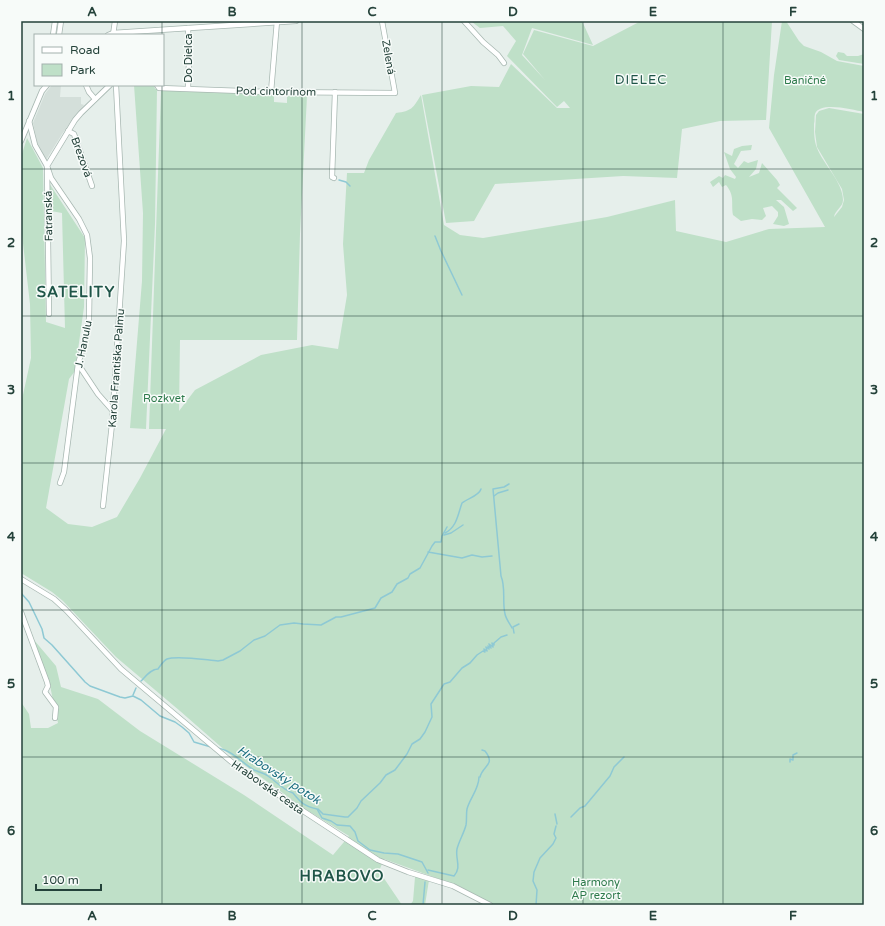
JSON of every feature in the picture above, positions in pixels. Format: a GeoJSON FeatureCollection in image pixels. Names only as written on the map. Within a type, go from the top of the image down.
{"type":"FeatureCollection","features":[{"type":"Feature","properties":{"kind":"street"},"geometry":{"type":"LineString","coordinates":[[53,34],[55,21]]}},
{"type":"Feature","properties":{"kind":"street"},"geometry":{"type":"LineString","coordinates":[[59,34],[61,21]]}},
{"type":"Feature","properties":{"kind":"street"},"geometry":{"type":"LineString","coordinates":[[115,21],[113,34],[154,33],[188,28],[296,21]]}},
{"type":"Feature","properties":{"kind":"street","name":"Zelená"},"geometry":{"type":"LineString","coordinates":[[382,21],[395,93]]}},
{"type":"Feature","properties":{"kind":"street"},"geometry":{"type":"LineString","coordinates":[[464,21],[504,63]]}},
{"type":"Feature","properties":{"kind":"street"},"geometry":{"type":"LineString","coordinates":[[853,21],[864,29]]}},
{"type":"Feature","properties":{"kind":"street"},"geometry":{"type":"LineString","coordinates":[[271,92],[277,22]]}},
{"type":"Feature","properties":{"kind":"street","name":"Do Dielca"},"geometry":{"type":"LineString","coordinates":[[188,28],[188,88]]}},
{"type":"Feature","properties":{"kind":"street"},"geometry":{"type":"LineString","coordinates":[[21,141],[45,86]]}},
{"type":"Feature","properties":{"kind":"street"},"geometry":{"type":"LineString","coordinates":[[86,86],[95,99]]}},
{"type":"Feature","properties":{"kind":"street","name":"Brezová"},"geometry":{"type":"LineString","coordinates":[[47,166],[80,113],[109,86]]}},
{"type":"Feature","properties":{"kind":"street","name":"Karola Františka Palmu"},"geometry":{"type":"LineString","coordinates":[[103,506],[113,411],[124,241],[116,86]]}},
{"type":"Feature","properties":{"kind":"street","name":"Pod cintorínom"},"geometry":{"type":"LineString","coordinates":[[157,86],[159,88],[271,92],[395,93]]}},
{"type":"Feature","properties":{"kind":"street"},"geometry":{"type":"LineString","coordinates":[[334,178],[332,177],[335,92]]}},
{"type":"Feature","properties":{"kind":"street","name":"Fatranská"},"geometry":{"type":"LineString","coordinates":[[29,121],[35,145],[47,166],[49,314]]}},
{"type":"Feature","properties":{"kind":"street","name":"Brezová"},"geometry":{"type":"LineString","coordinates":[[68,131],[74,134],[92,186]]}},
{"type":"Feature","properties":{"kind":"street","name":"J. Hanulu"},"geometry":{"type":"LineString","coordinates":[[47,166],[51,178],[78,219],[87,236],[89,246],[89,318],[87,334],[78,364],[64,472],[60,483]]}},
{"type":"Feature","properties":{"kind":"street"},"geometry":{"type":"LineString","coordinates":[[78,364],[98,394],[113,411]]}},
{"type":"Feature","properties":{"kind":"street","name":"Hrabovská cesta"},"geometry":{"type":"LineString","coordinates":[[21,579],[47,594],[59,604],[118,666],[217,750],[272,791],[378,860],[408,872],[452,886],[490,905]]}},
{"type":"Feature","properties":{"kind":"street"},"geometry":{"type":"LineString","coordinates":[[21,612],[47,682],[48,686],[45,692],[56,707],[55,718]]}},
{"type":"Feature","properties":{"kind":"shaded area"},"geometry":{"type":"Polygon","coordinates":[[[51,86],[61,86],[60,97],[81,97],[81,104],[84,105],[62,134],[46,160],[37,142],[33,123],[45,94],[51,86]]]}},
{"type":"Feature","properties":{"kind":"green space","name":"DIELEC"},"geometry":{"type":"Polygon","coordinates":[[[582,21],[593,45],[532,28],[522,55],[545,80],[523,54],[534,30],[593,46],[641,21],[772,21],[766,120],[720,121],[682,129],[677,178],[623,176],[495,184],[474,221],[446,223],[422,95],[471,86],[499,87],[511,64],[557,108],[570,108],[564,101],[557,107],[507,56],[516,41],[503,26],[480,28],[472,22],[582,21]]]}},
{"type":"Feature","properties":{"kind":"green space"},"geometry":{"type":"Polygon","coordinates":[[[782,21],[786,21],[804,46],[821,52],[837,61],[864,66],[864,112],[837,107],[823,108],[818,110],[815,114],[814,124],[815,139],[817,148],[842,193],[843,202],[834,217],[842,207],[844,200],[842,189],[817,147],[815,132],[816,115],[819,111],[829,108],[864,114],[864,905],[494,905],[461,887],[384,859],[379,871],[402,905],[21,905],[21,702],[29,714],[31,728],[48,728],[58,723],[50,686],[34,640],[56,666],[61,687],[98,699],[140,731],[244,795],[333,855],[349,836],[302,807],[228,753],[116,657],[63,601],[52,592],[21,573],[21,404],[31,358],[30,304],[21,226],[21,157],[27,138],[43,168],[46,322],[65,328],[62,213],[51,211],[49,183],[85,238],[84,307],[75,371],[69,379],[46,508],[68,524],[92,527],[117,517],[166,429],[149,429],[161,90],[274,94],[274,102],[287,103],[287,96],[307,96],[300,234],[297,340],[180,340],[179,411],[195,390],[261,355],[312,345],[338,349],[347,295],[343,244],[347,173],[364,173],[369,160],[396,113],[412,108],[421,95],[444,225],[460,235],[483,238],[607,217],[675,200],[676,231],[726,242],[769,229],[825,227],[769,128],[774,75],[782,21]]]}},
{"type":"Feature","properties":{"kind":"green space"},"geometry":{"type":"Polygon","coordinates":[[[838,52],[844,53],[847,56],[858,56],[864,54],[864,64],[839,60],[836,56],[838,52]]]}},
{"type":"Feature","properties":{"kind":"green space"},"geometry":{"type":"Polygon","coordinates":[[[134,86],[154,86],[155,89],[157,89],[155,224],[146,429],[130,428],[142,281],[143,213],[134,86]]]}},
{"type":"Feature","properties":{"kind":"green space"},"geometry":{"type":"Polygon","coordinates":[[[752,145],[751,150],[741,151],[734,164],[738,168],[744,161],[748,163],[758,160],[756,169],[749,177],[759,173],[762,163],[780,185],[777,188],[797,208],[793,211],[781,200],[776,200],[784,207],[789,224],[784,226],[773,224],[778,216],[778,212],[772,206],[763,208],[766,216],[762,220],[752,219],[741,221],[733,215],[732,196],[726,185],[722,187],[719,182],[713,187],[710,182],[719,176],[723,178],[725,175],[735,179],[736,177],[730,169],[724,152],[732,156],[734,149],[752,145]]]}},
{"type":"Feature","properties":{"kind":"green space"},"geometry":{"type":"Polygon","coordinates":[[[385,864],[429,880],[425,905],[410,905],[413,901],[415,877],[385,864]]]}},
{"type":"Feature","properties":{"kind":"waterway"},"geometry":{"type":"LineString","coordinates":[[339,180],[346,182],[350,186]]}},
{"type":"Feature","properties":{"kind":"waterway"},"geometry":{"type":"LineString","coordinates":[[435,236],[462,295]]}},
{"type":"Feature","properties":{"kind":"waterway"},"geometry":{"type":"LineString","coordinates":[[509,484],[504,487],[493,489],[504,609],[506,618],[512,628]]}},
{"type":"Feature","properties":{"kind":"waterway"},"geometry":{"type":"LineString","coordinates":[[445,533],[455,524],[462,503],[476,495],[481,489]]}},
{"type":"Feature","properties":{"kind":"waterway"},"geometry":{"type":"LineString","coordinates":[[494,496],[508,490]]}},
{"type":"Feature","properties":{"kind":"waterway"},"geometry":{"type":"LineString","coordinates":[[444,535],[451,533],[463,525]]}},
{"type":"Feature","properties":{"kind":"waterway"},"geometry":{"type":"LineString","coordinates":[[141,681],[151,671],[158,669],[167,659],[178,657],[218,661],[223,660],[240,651],[254,640],[265,636],[280,625],[294,623],[321,625],[336,617],[375,608],[381,598],[392,592],[397,584],[408,578],[410,574],[420,568],[435,542],[441,542],[442,536],[447,527]]}},
{"type":"Feature","properties":{"kind":"waterway"},"geometry":{"type":"LineString","coordinates":[[428,552],[462,558],[472,555],[482,557],[492,556]]}},
{"type":"Feature","properties":{"kind":"waterway","name":"Hrabovský potok"},"geometry":{"type":"LineString","coordinates":[[21,593],[29,602],[42,629],[44,638],[85,682],[90,686],[120,697],[125,698],[133,696],[141,700],[160,716],[175,722],[182,727],[189,733],[194,742],[211,747]]}},
{"type":"Feature","properties":{"kind":"waterway"},"geometry":{"type":"LineString","coordinates":[[514,633],[513,627],[519,624]]}},
{"type":"Feature","properties":{"kind":"waterway"},"geometry":{"type":"LineString","coordinates":[[318,809],[323,814],[348,817],[386,775],[395,770],[407,754],[412,744],[420,739],[432,717],[431,704],[444,684],[450,682],[462,668],[470,663],[477,655],[483,651],[485,652],[484,649],[487,651],[486,647],[489,649],[488,646],[491,648],[489,644],[493,647],[492,643],[494,645],[494,643],[501,637],[507,635]]}},
{"type":"Feature","properties":{"kind":"waterway"},"geometry":{"type":"LineString","coordinates":[[133,695],[136,688]]}},
{"type":"Feature","properties":{"kind":"waterway","name":"Hrabovský potok"},"geometry":{"type":"LineString","coordinates":[[216,748],[227,751],[254,770],[265,774],[283,788],[293,793],[303,804],[317,809],[322,818],[337,825],[350,826],[355,832],[358,841],[370,850],[398,854],[422,862],[428,873]]}},
{"type":"Feature","properties":{"kind":"waterway"},"geometry":{"type":"LineString","coordinates":[[480,777],[489,762],[488,756],[485,751],[482,750]]}},
{"type":"Feature","properties":{"kind":"waterway"},"geometry":{"type":"LineString","coordinates":[[790,762],[790,759],[793,760],[793,755],[797,753]]}},
{"type":"Feature","properties":{"kind":"waterway"},"geometry":{"type":"LineString","coordinates":[[571,817],[580,808],[585,806],[610,776],[614,767],[624,757]]}},
{"type":"Feature","properties":{"kind":"waterway"},"geometry":{"type":"LineString","coordinates":[[428,870],[454,876],[456,873],[458,869],[457,849],[466,825],[468,805],[478,786],[479,777]]}},
{"type":"Feature","properties":{"kind":"waterway"},"geometry":{"type":"LineString","coordinates":[[555,814],[557,824]]}},
{"type":"Feature","properties":{"kind":"waterway"},"geometry":{"type":"LineString","coordinates":[[536,905],[537,890],[533,881],[534,872],[540,858],[553,844],[556,838],[554,834],[556,826]]}},
{"type":"Feature","properties":{"kind":"waterway","name":"Hrabovský potok"},"geometry":{"type":"LineString","coordinates":[[423,905],[425,882]]}},
{"type":"Feature","properties":{"kind":"district","name":"DIELEC"},"geometry":{"type":"Point","coordinates":[641,79]}},
{"type":"Feature","properties":{"kind":"district","name":"SATELITY"},"geometry":{"type":"Point","coordinates":[76,292]}},
{"type":"Feature","properties":{"kind":"district","name":"HRABOVO"},"geometry":{"type":"Point","coordinates":[342,876]}},
{"type":"Feature","properties":{"kind":"park label","name":"Baničné"},"geometry":{"type":"Point","coordinates":[805,80]}},
{"type":"Feature","properties":{"kind":"park label","name":"Rozkvet"},"geometry":{"type":"Point","coordinates":[164,398]}},
{"type":"Feature","properties":{"kind":"park label","name":"Harmony AP rezort"},"geometry":{"type":"Point","coordinates":[596,888]}}]}
